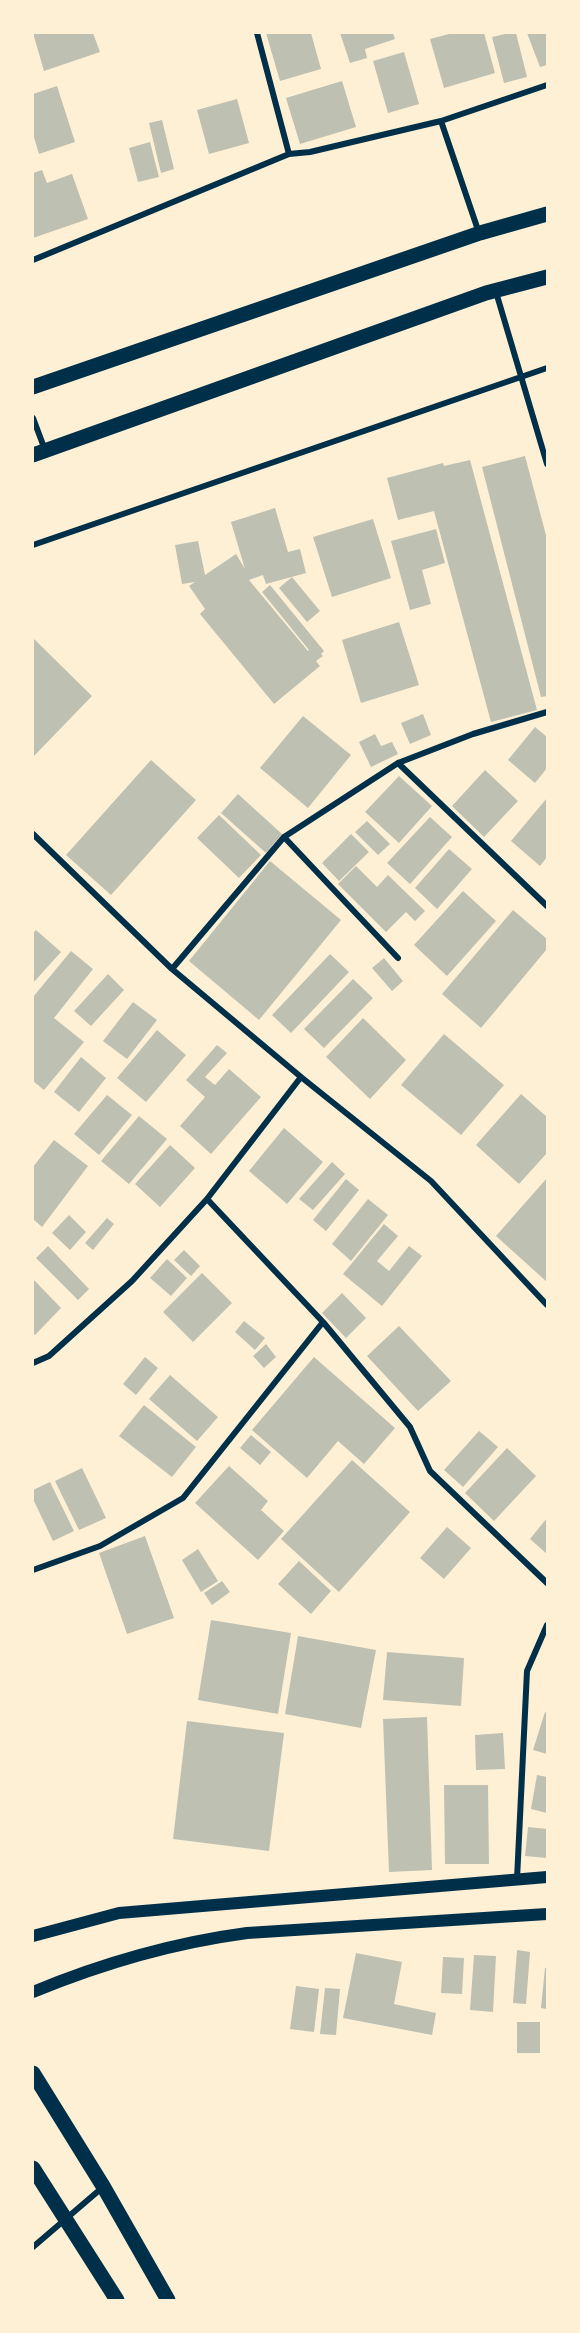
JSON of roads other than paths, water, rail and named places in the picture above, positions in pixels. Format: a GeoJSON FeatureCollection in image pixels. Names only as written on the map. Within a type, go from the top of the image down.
{"type":"FeatureCollection","features":[{"type":"Feature","properties":{"kind":"main road"},"geometry":{"type":"LineString","coordinates":[[33,387],[480,233],[547,214]]}},
{"type":"Feature","properties":{"kind":"main road"},"geometry":{"type":"LineString","coordinates":[[39,452],[496,291],[547,278]]}},
{"type":"Feature","properties":{"kind":"main road"},"geometry":{"type":"LineString","coordinates":[[33,1936],[119,1913],[547,1877]]}},
{"type":"Feature","properties":{"kind":"main road"},"geometry":{"type":"LineString","coordinates":[[33,1992],[169,1946],[201,1939],[248,1933],[547,1914]]}},
{"type":"Feature","properties":{"kind":"main road"},"geometry":{"type":"LineString","coordinates":[[33,2073],[103,2186],[168,2300]]}},
{"type":"Feature","properties":{"kind":"main road"},"geometry":{"type":"LineString","coordinates":[[33,2168],[117,2300]]}},
{"type":"Feature","properties":{"kind":"street"},"geometry":{"type":"LineString","coordinates":[[257,33],[289,154]]}},
{"type":"Feature","properties":{"kind":"street"},"geometry":{"type":"LineString","coordinates":[[33,260],[289,154],[310,152],[441,121],[547,85]]}},
{"type":"Feature","properties":{"kind":"street"},"geometry":{"type":"LineString","coordinates":[[441,121],[480,233]]}},
{"type":"Feature","properties":{"kind":"street"},"geometry":{"type":"LineString","coordinates":[[496,291],[547,464]]}},
{"type":"Feature","properties":{"kind":"street"},"geometry":{"type":"LineString","coordinates":[[33,545],[547,368]]}},
{"type":"Feature","properties":{"kind":"street"},"geometry":{"type":"LineString","coordinates":[[33,418],[39,452]]}},
{"type":"Feature","properties":{"kind":"street"},"geometry":{"type":"LineString","coordinates":[[172,969],[284,837],[398,763],[473,734],[547,712]]}},
{"type":"Feature","properties":{"kind":"street"},"geometry":{"type":"LineString","coordinates":[[398,763],[547,906]]}},
{"type":"Feature","properties":{"kind":"street"},"geometry":{"type":"LineString","coordinates":[[33,834],[172,969],[301,1077],[431,1181],[547,1305]]}},
{"type":"Feature","properties":{"kind":"street"},"geometry":{"type":"LineString","coordinates":[[284,837],[398,958]]}},
{"type":"Feature","properties":{"kind":"street"},"geometry":{"type":"LineString","coordinates":[[33,1363],[49,1356],[132,1281],[207,1199],[301,1077]]}},
{"type":"Feature","properties":{"kind":"street"},"geometry":{"type":"LineString","coordinates":[[207,1199],[323,1322],[410,1427],[430,1471],[547,1583]]}},
{"type":"Feature","properties":{"kind":"street"},"geometry":{"type":"LineString","coordinates":[[33,1570],[100,1546],[183,1498],[323,1322]]}},
{"type":"Feature","properties":{"kind":"street"},"geometry":{"type":"LineString","coordinates":[[517,1879],[527,1671],[547,1625]]}},
{"type":"Feature","properties":{"kind":"street"},"geometry":{"type":"LineString","coordinates":[[33,2247],[103,2186]]}}]}
